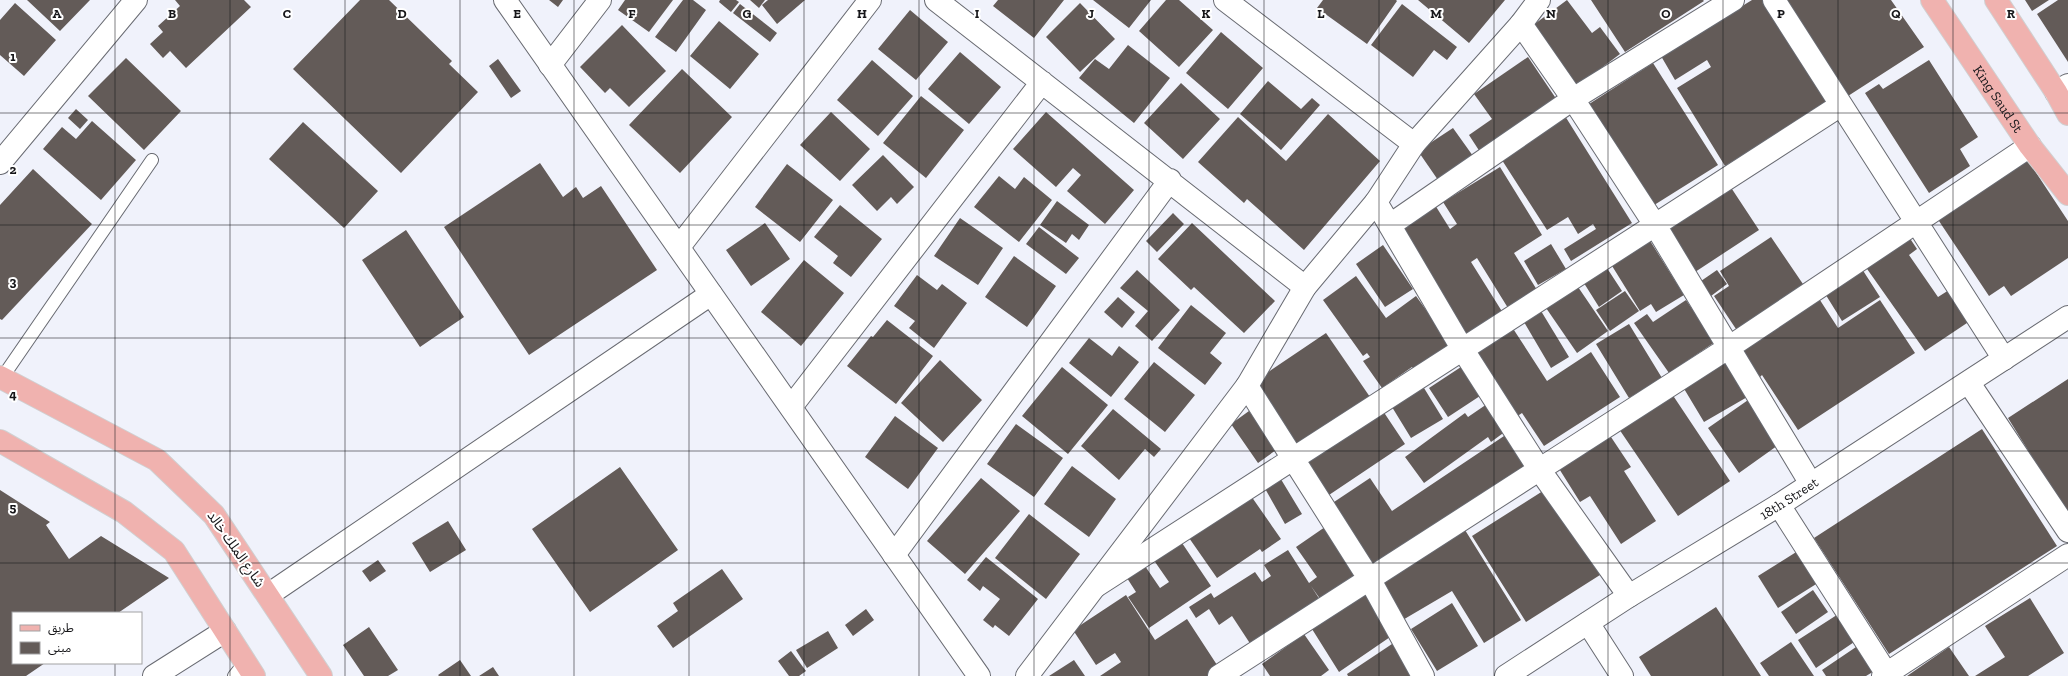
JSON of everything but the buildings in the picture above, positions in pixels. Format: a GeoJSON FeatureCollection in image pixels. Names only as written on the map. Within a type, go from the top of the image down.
{"type":"FeatureCollection","features":[{"type":"Feature","properties":{"kind":"main road","name":"King Saud St"},"geometry":{"type":"LineString","coordinates":[[1932,0],[2030,146],[2068,194]]}},
{"type":"Feature","properties":{"kind":"main road"},"geometry":{"type":"LineString","coordinates":[[1996,0],[2062,89],[2068,114]]}},
{"type":"Feature","properties":{"kind":"main road","name":"شارع الملك خالد"},"geometry":{"type":"LineString","coordinates":[[1,377],[157,460],[214,515],[321,676]]}},
{"type":"Feature","properties":{"kind":"main road"},"geometry":{"type":"LineString","coordinates":[[0,441],[124,512],[174,551],[225,631],[245,671]]}},
{"type":"Feature","properties":{"kind":"street"},"geometry":{"type":"LineString","coordinates":[[0,163],[136,0]]}},
{"type":"Feature","properties":{"kind":"street"},"geometry":{"type":"LineString","coordinates":[[505,0],[979,676]]}},
{"type":"Feature","properties":{"kind":"street"},"geometry":{"type":"LineString","coordinates":[[550,65],[600,0]]}},
{"type":"Feature","properties":{"kind":"street"},"geometry":{"type":"LineString","coordinates":[[679,247],[870,0]]}},
{"type":"Feature","properties":{"kind":"street"},"geometry":{"type":"LineString","coordinates":[[936,0],[1170,180],[1305,287]]}},
{"type":"Feature","properties":{"kind":"street"},"geometry":{"type":"LineString","coordinates":[[1225,0],[1414,144]]}},
{"type":"Feature","properties":{"kind":"street"},"geometry":{"type":"LineString","coordinates":[[1028,676],[1247,386],[1305,287],[1376,202],[1414,144],[1521,24],[1538,0]]}},
{"type":"Feature","properties":{"kind":"street"},"geometry":{"type":"LineString","coordinates":[[1390,225],[1573,98],[1733,0]]}},
{"type":"Feature","properties":{"kind":"street"},"geometry":{"type":"LineString","coordinates":[[1774,0],[2004,360]]}},
{"type":"Feature","properties":{"kind":"street"},"geometry":{"type":"LineString","coordinates":[[1521,24],[1573,98],[1655,225],[1811,484]]}},
{"type":"Feature","properties":{"kind":"street"},"geometry":{"type":"LineString","coordinates":[[791,407],[1042,82]]}},
{"type":"Feature","properties":{"kind":"street"},"geometry":{"type":"LineString","coordinates":[[1095,587],[1294,460],[1841,105]]}},
{"type":"Feature","properties":{"kind":"street"},"geometry":{"type":"LineString","coordinates":[[1219,676],[1370,580],[1539,468],[1728,348],[1915,221],[2030,146]]}},
{"type":"Feature","properties":{"kind":"street"},"geometry":{"type":"LineString","coordinates":[[894,555],[1170,180]]}},
{"type":"Feature","properties":{"kind":"street"},"geometry":{"type":"LineString","coordinates":[[1376,202],[1463,350],[1539,468],[1629,596]]}},
{"type":"Feature","properties":{"kind":"street"},"geometry":{"type":"LineString","coordinates":[[268,596],[711,294]]}},
{"type":"Feature","properties":{"kind":"street","name":"18th Street"},"geometry":{"type":"LineString","coordinates":[[1506,676],[1629,596],[1779,505],[1969,383],[2068,317]]}},
{"type":"Feature","properties":{"kind":"street"},"geometry":{"type":"LineString","coordinates":[[1969,383],[2068,531]]}},
{"type":"Feature","properties":{"kind":"street"},"geometry":{"type":"LineString","coordinates":[[1247,386],[1370,580],[1423,676]]}},
{"type":"Feature","properties":{"kind":"street"},"geometry":{"type":"LineString","coordinates":[[1779,505],[1886,675],[2068,555]]}},
{"type":"Feature","properties":{"kind":"street"},"geometry":{"type":"LineString","coordinates":[[1588,623],[1622,676]]}},
{"type":"Feature","properties":{"kind":"street"},"geometry":{"type":"LineString","coordinates":[[154,676],[225,631]]}},
{"type":"Feature","properties":{"kind":"lane"},"geometry":{"type":"LineString","coordinates":[[1,377],[152,160]]}}]}
